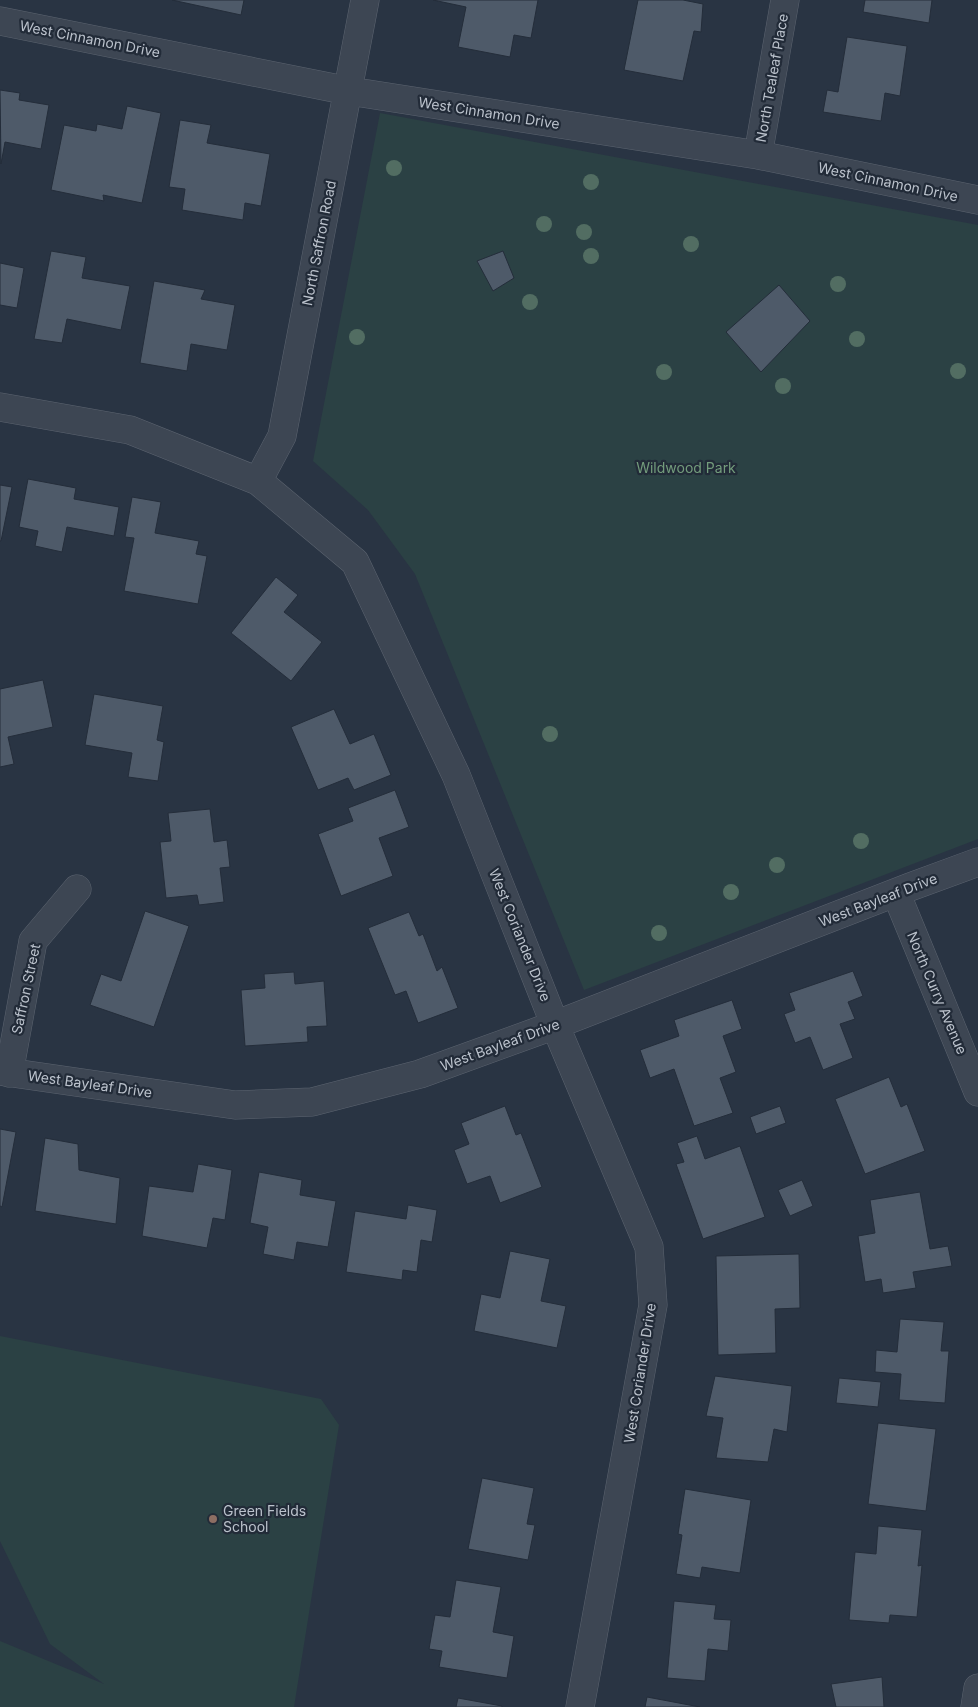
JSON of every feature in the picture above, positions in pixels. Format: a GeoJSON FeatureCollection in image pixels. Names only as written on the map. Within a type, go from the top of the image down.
{"type":"FeatureCollection","features":[{"type":"Feature","properties":{"kind":"street","name":"North Saffron Road"},"geometry":{"type":"LineString","coordinates":[[258,481],[282,436],[366,0]]}},
{"type":"Feature","properties":{"kind":"street","name":"North Tealeaf Place"},"geometry":{"type":"LineString","coordinates":[[758,156],[785,0]]}},
{"type":"Feature","properties":{"kind":"street","name":"West Cinnamon Drive"},"geometry":{"type":"LineString","coordinates":[[0,20],[348,91],[758,156],[978,200]]}},
{"type":"Feature","properties":{"kind":"street","name":"West Coriander Drive"},"geometry":{"type":"LineString","coordinates":[[0,407],[130,430],[258,481],[355,562],[456,775],[555,1025],[649,1247],[653,1304],[580,1707]]}},
{"type":"Feature","properties":{"kind":"street","name":"West Bayleaf Drive"},"geometry":{"type":"LineString","coordinates":[[5,1072],[235,1105],[312,1102],[420,1074],[555,1025],[978,862]]}},
{"type":"Feature","properties":{"kind":"street","name":"Saffron Street"},"geometry":{"type":"LineString","coordinates":[[5,1072],[33,941],[77,889]]}},
{"type":"Feature","properties":{"kind":"street","name":"North Curry Avenue"},"geometry":{"type":"LineString","coordinates":[[896,893],[978,1092]]}},
{"type":"Feature","properties":{"kind":"street"},"geometry":{"type":"LineString","coordinates":[[975,1707],[978,1688]]}},
{"type":"Feature","properties":{"kind":"green space","name":"Wildwood Park"},"geometry":{"type":"Polygon","coordinates":[[[380,113],[978,225],[978,839],[584,990],[415,574],[368,510],[313,461],[380,113]]]}},
{"type":"Feature","properties":{"kind":"green space"},"geometry":{"type":"Polygon","coordinates":[[[0,1336],[321,1399],[339,1425],[294,1707],[0,1707],[0,1641],[104,1684],[50,1644],[0,1541],[0,1336]]]}},
{"type":"Feature","properties":{"kind":"building"},"geometry":{"type":"Polygon","coordinates":[[[172,0],[244,0],[241,15],[172,0]]]}},
{"type":"Feature","properties":{"kind":"building"},"geometry":{"type":"Polygon","coordinates":[[[433,0],[538,0],[531,38],[514,35],[510,57],[458,47],[466,7],[433,0]]]}},
{"type":"Feature","properties":{"kind":"building"},"geometry":{"type":"Polygon","coordinates":[[[638,0],[683,0],[703,4],[701,32],[694,31],[683,81],[624,70],[638,0]]]}},
{"type":"Feature","properties":{"kind":"building"},"geometry":{"type":"Polygon","coordinates":[[[865,0],[932,0],[929,23],[863,12],[865,0]]]}},
{"type":"Feature","properties":{"kind":"building"},"geometry":{"type":"Polygon","coordinates":[[[847,37],[907,46],[900,96],[885,93],[881,121],[823,112],[827,90],[838,92],[847,37]]]}},
{"type":"Feature","properties":{"kind":"building"},"geometry":{"type":"Polygon","coordinates":[[[0,90],[20,93],[19,100],[49,105],[41,149],[5,142],[1,164],[0,90]]]}},
{"type":"Feature","properties":{"kind":"building"},"geometry":{"type":"Polygon","coordinates":[[[127,106],[161,113],[142,203],[103,195],[104,201],[51,190],[64,125],[96,131],[97,124],[122,129],[127,106]]]}},
{"type":"Feature","properties":{"kind":"building"},"geometry":{"type":"Polygon","coordinates":[[[180,120],[211,125],[207,143],[270,154],[261,206],[245,203],[243,220],[182,210],[185,189],[169,187],[180,120]]]}},
{"type":"Feature","properties":{"kind":"building"},"geometry":{"type":"Polygon","coordinates":[[[51,251],[86,257],[82,278],[130,286],[121,330],[67,319],[62,343],[34,339],[51,251]]]}},
{"type":"Feature","properties":{"kind":"building"},"geometry":{"type":"Polygon","coordinates":[[[503,251],[514,278],[493,291],[477,261],[503,251]]]}},
{"type":"Feature","properties":{"kind":"building"},"geometry":{"type":"Polygon","coordinates":[[[0,263],[24,268],[17,308],[0,305],[0,263]]]}},
{"type":"Feature","properties":{"kind":"building"},"geometry":{"type":"Polygon","coordinates":[[[154,281],[205,290],[201,299],[235,305],[227,350],[191,344],[187,371],[140,363],[154,281]]]}},
{"type":"Feature","properties":{"kind":"building"},"geometry":{"type":"Polygon","coordinates":[[[779,285],[810,321],[761,372],[726,332],[779,285]]]}},
{"type":"Feature","properties":{"kind":"building"},"geometry":{"type":"Polygon","coordinates":[[[28,479],[76,488],[74,499],[119,507],[114,536],[67,527],[62,552],[35,546],[38,531],[19,527],[28,479]]]}},
{"type":"Feature","properties":{"kind":"building"},"geometry":{"type":"Polygon","coordinates":[[[0,485],[12,487],[1,541],[0,541],[0,485]]]}},
{"type":"Feature","properties":{"kind":"building"},"geometry":{"type":"Polygon","coordinates":[[[132,497],[161,502],[155,533],[199,541],[196,554],[207,556],[198,604],[124,591],[134,538],[125,537],[132,497]]]}},
{"type":"Feature","properties":{"kind":"building"},"geometry":{"type":"Polygon","coordinates":[[[276,577],[298,595],[284,612],[322,642],[291,681],[231,633],[276,577]]]}},
{"type":"Feature","properties":{"kind":"building"},"geometry":{"type":"Polygon","coordinates":[[[43,680],[53,727],[8,737],[14,764],[0,767],[0,689],[43,680]]]}},
{"type":"Feature","properties":{"kind":"building"},"geometry":{"type":"Polygon","coordinates":[[[94,694],[163,706],[157,740],[164,742],[158,781],[128,777],[132,753],[85,745],[94,694]]]}},
{"type":"Feature","properties":{"kind":"building"},"geometry":{"type":"Polygon","coordinates":[[[334,709],[350,744],[374,734],[391,775],[354,790],[348,778],[318,790],[291,727],[334,709]]]}},
{"type":"Feature","properties":{"kind":"building"},"geometry":{"type":"Polygon","coordinates":[[[395,790],[409,827],[379,838],[393,876],[341,896],[318,834],[353,821],[348,808],[395,790]]]}},
{"type":"Feature","properties":{"kind":"building"},"geometry":{"type":"Polygon","coordinates":[[[210,809],[214,842],[227,840],[230,867],[220,868],[224,902],[199,905],[197,895],[166,898],[160,842],[171,841],[168,813],[210,809]]]}},
{"type":"Feature","properties":{"kind":"building"},"geometry":{"type":"Polygon","coordinates":[[[145,911],[189,926],[154,1027],[90,1005],[101,974],[121,981],[145,911]]]}},
{"type":"Feature","properties":{"kind":"building"},"geometry":{"type":"Polygon","coordinates":[[[409,912],[419,936],[423,934],[437,971],[442,967],[458,1008],[418,1023],[406,991],[395,995],[368,928],[409,912]]]}},
{"type":"Feature","properties":{"kind":"building"},"geometry":{"type":"Polygon","coordinates":[[[853,971],[863,996],[848,1002],[855,1019],[840,1024],[853,1058],[823,1070],[810,1037],[795,1043],[784,1014],[795,1010],[789,993],[853,971]]]}},
{"type":"Feature","properties":{"kind":"building"},"geometry":{"type":"Polygon","coordinates":[[[294,972],[295,984],[324,981],[327,1026],[307,1027],[308,1042],[245,1046],[241,990],[265,988],[264,974],[294,972]]]}},
{"type":"Feature","properties":{"kind":"building"},"geometry":{"type":"Polygon","coordinates":[[[732,1000],[742,1029],[723,1036],[736,1072],[720,1078],[733,1113],[694,1126],[674,1069],[650,1078],[640,1050],[679,1036],[674,1020],[732,1000]]]}},
{"type":"Feature","properties":{"kind":"building"},"geometry":{"type":"Polygon","coordinates":[[[889,1077],[901,1107],[907,1104],[925,1151],[865,1174],[835,1099],[889,1077]]]}},
{"type":"Feature","properties":{"kind":"building"},"geometry":{"type":"Polygon","coordinates":[[[505,1106],[516,1135],[521,1133],[542,1187],[500,1203],[490,1176],[467,1184],[454,1150],[469,1144],[461,1123],[505,1106]]]}},
{"type":"Feature","properties":{"kind":"building"},"geometry":{"type":"Polygon","coordinates":[[[780,1106],[786,1123],[756,1134],[750,1117],[780,1106]]]}},
{"type":"Feature","properties":{"kind":"building"},"geometry":{"type":"Polygon","coordinates":[[[0,1129],[16,1132],[2,1207],[0,1206],[0,1129]]]}},
{"type":"Feature","properties":{"kind":"building"},"geometry":{"type":"Polygon","coordinates":[[[697,1136],[705,1159],[740,1146],[765,1217],[703,1239],[676,1164],[684,1162],[677,1143],[697,1136]]]}},
{"type":"Feature","properties":{"kind":"building"},"geometry":{"type":"Polygon","coordinates":[[[45,1138],[78,1144],[79,1170],[120,1178],[116,1224],[35,1211],[45,1138]]]}},
{"type":"Feature","properties":{"kind":"building"},"geometry":{"type":"Polygon","coordinates":[[[198,1164],[232,1170],[225,1220],[213,1218],[207,1248],[142,1236],[149,1186],[193,1192],[198,1164]]]}},
{"type":"Feature","properties":{"kind":"building"},"geometry":{"type":"Polygon","coordinates":[[[259,1172],[302,1180],[300,1195],[336,1201],[328,1247],[297,1242],[294,1260],[263,1254],[268,1227],[250,1223],[259,1172]]]}},
{"type":"Feature","properties":{"kind":"building"},"geometry":{"type":"Polygon","coordinates":[[[802,1180],[813,1206],[790,1216],[778,1190],[802,1180]]]}},
{"type":"Feature","properties":{"kind":"building"},"geometry":{"type":"Polygon","coordinates":[[[920,1192],[930,1249],[948,1246],[952,1266],[913,1272],[916,1288],[883,1293],[881,1279],[865,1282],[858,1236],[875,1233],[870,1200],[920,1192]]]}},
{"type":"Feature","properties":{"kind":"building"},"geometry":{"type":"Polygon","coordinates":[[[408,1205],[437,1210],[432,1242],[421,1240],[417,1272],[403,1270],[402,1280],[346,1272],[355,1211],[406,1219],[408,1205]]]}},
{"type":"Feature","properties":{"kind":"building"},"geometry":{"type":"Polygon","coordinates":[[[510,1251],[550,1259],[541,1301],[566,1306],[557,1348],[474,1331],[481,1294],[500,1298],[510,1251]]]}},
{"type":"Feature","properties":{"kind":"building"},"geometry":{"type":"Polygon","coordinates":[[[799,1254],[800,1308],[775,1309],[776,1353],[718,1355],[716,1256],[799,1254]]]}},
{"type":"Feature","properties":{"kind":"building"},"geometry":{"type":"Polygon","coordinates":[[[900,1319],[944,1322],[941,1351],[949,1351],[945,1403],[899,1400],[901,1374],[875,1372],[876,1350],[897,1352],[900,1319]]]}},
{"type":"Feature","properties":{"kind":"building"},"geometry":{"type":"Polygon","coordinates":[[[715,1376],[792,1386],[787,1432],[774,1429],[768,1462],[716,1458],[723,1418],[706,1416],[715,1376]]]}},
{"type":"Feature","properties":{"kind":"building"},"geometry":{"type":"Polygon","coordinates":[[[839,1378],[881,1382],[878,1407],[836,1403],[839,1378]]]}},
{"type":"Feature","properties":{"kind":"building"},"geometry":{"type":"Polygon","coordinates":[[[878,1423],[936,1429],[926,1511],[868,1504],[878,1423]]]}},
{"type":"Feature","properties":{"kind":"building"},"geometry":{"type":"Polygon","coordinates":[[[482,1478],[534,1488],[527,1524],[535,1525],[528,1560],[468,1549],[482,1478]]]}},
{"type":"Feature","properties":{"kind":"building"},"geometry":{"type":"Polygon","coordinates":[[[685,1489],[751,1500],[740,1573],[702,1567],[700,1578],[676,1574],[682,1535],[678,1534],[685,1489]]]}},
{"type":"Feature","properties":{"kind":"building"},"geometry":{"type":"Polygon","coordinates":[[[878,1526],[922,1530],[918,1566],[922,1565],[917,1617],[890,1615],[889,1623],[849,1620],[855,1552],[876,1554],[878,1526]]]}},
{"type":"Feature","properties":{"kind":"building"},"geometry":{"type":"Polygon","coordinates":[[[456,1580],[501,1587],[493,1632],[514,1636],[507,1678],[439,1667],[442,1651],[429,1649],[435,1615],[450,1617],[456,1580]]]}},
{"type":"Feature","properties":{"kind":"building"},"geometry":{"type":"Polygon","coordinates":[[[674,1601],[716,1605],[714,1619],[731,1620],[728,1651],[708,1649],[705,1681],[667,1678],[674,1601]]]}},
{"type":"Feature","properties":{"kind":"building"},"geometry":{"type":"Polygon","coordinates":[[[882,1677],[884,1707],[836,1707],[831,1684],[882,1677]]]}},
{"type":"Feature","properties":{"kind":"building"},"geometry":{"type":"Polygon","coordinates":[[[647,1697],[700,1707],[645,1707],[647,1697]]]}},
{"type":"Feature","properties":{"kind":"building"},"geometry":{"type":"Polygon","coordinates":[[[458,1698],[502,1706],[502,1707],[456,1707],[458,1698]]]}},
{"type":"Feature","properties":{"kind":"place","name":"Green Fields School"},"geometry":{"type":"Point","coordinates":[213,1519]}}]}
